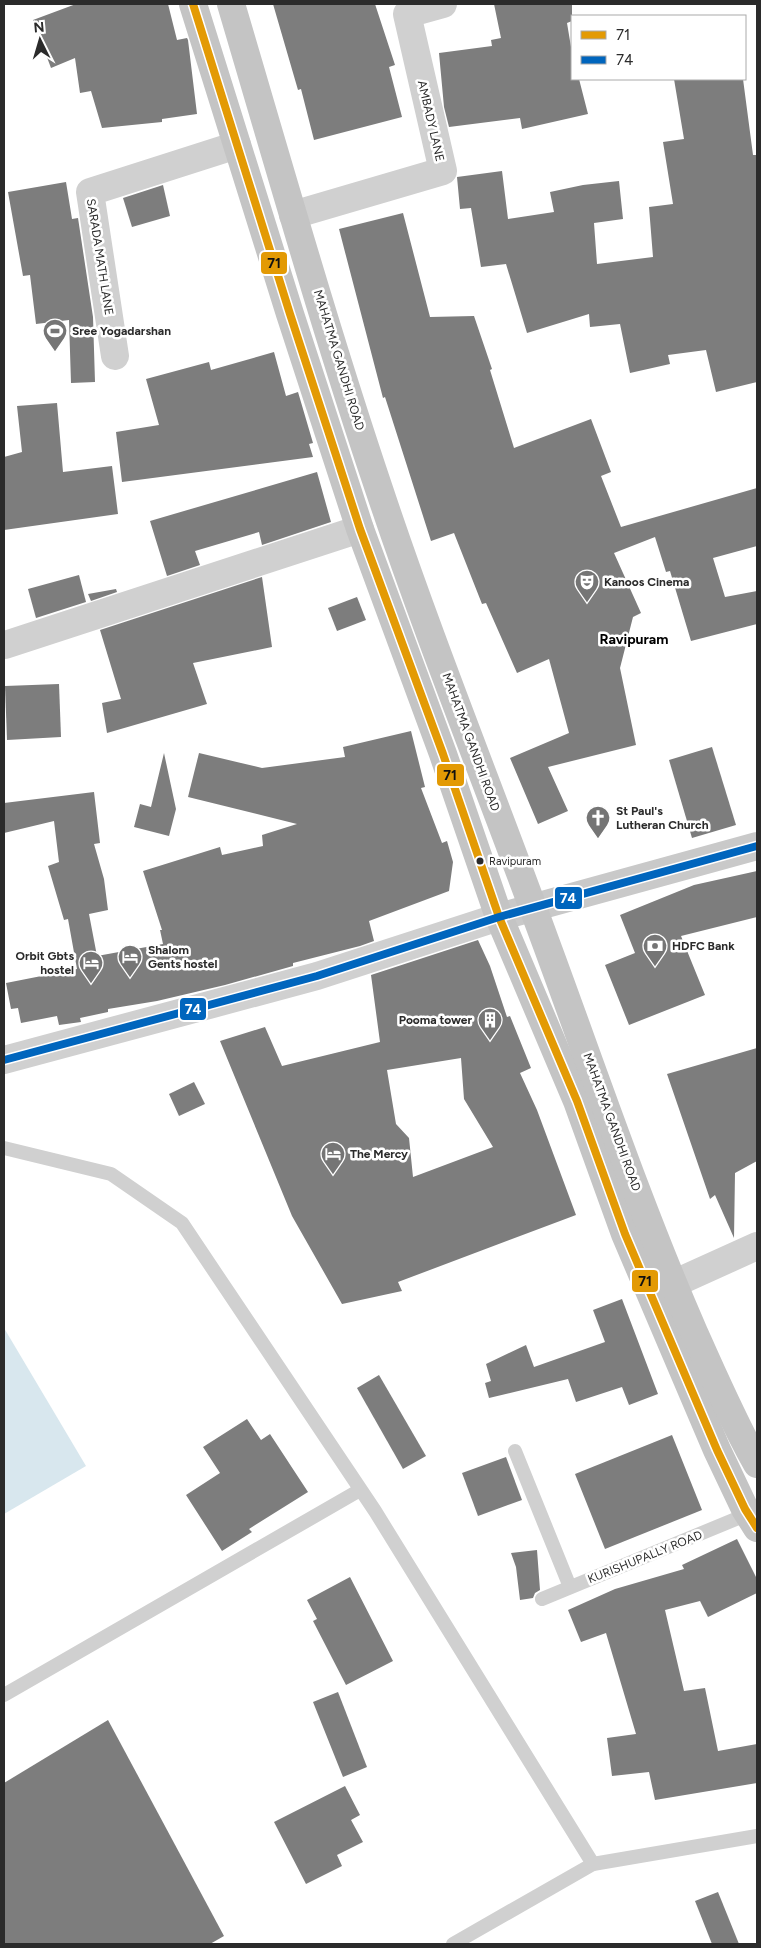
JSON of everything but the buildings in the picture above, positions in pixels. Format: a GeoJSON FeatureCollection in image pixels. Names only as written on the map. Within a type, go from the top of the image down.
{"type":"FeatureCollection","features":[{"type":"Feature","properties":{"kind":"main road","name":"MAHATMA GANDHI ROAD"},"geometry":{"type":"LineString","coordinates":[[192,4],[360,528],[446,763],[499,917],[577,1101],[625,1234],[717,1450],[753,1521]]}},
{"type":"Feature","properties":{"kind":"main road","name":"MAHATMA GANDHI ROAD"},"geometry":{"type":"LineString","coordinates":[[231,4],[293,215],[379,490],[470,743],[533,907],[648,1222],[673,1284],[744,1440],[757,1464]]}},
{"type":"Feature","properties":{"kind":"main road"},"geometry":{"type":"LineString","coordinates":[[499,917],[757,846]]}},
{"type":"Feature","properties":{"kind":"street","name":"AMBADY LANE"},"geometry":{"type":"LineString","coordinates":[[293,215],[442,172],[407,14],[443,4]]}},
{"type":"Feature","properties":{"kind":"street","name":"SARADA MATH LANE"},"geometry":{"type":"LineString","coordinates":[[115,356],[90,192],[237,144]]}},
{"type":"Feature","properties":{"kind":"street"},"geometry":{"type":"LineString","coordinates":[[5,645],[360,528]]}},
{"type":"Feature","properties":{"kind":"street"},"geometry":{"type":"LineString","coordinates":[[4,1060],[317,976],[499,917]]}},
{"type":"Feature","properties":{"kind":"street"},"geometry":{"type":"LineString","coordinates":[[673,1284],[757,1246]]}},
{"type":"Feature","properties":{"kind":"lane"},"geometry":{"type":"LineString","coordinates":[[4,1148],[111,1174],[182,1223],[360,1490],[593,1864]]}},
{"type":"Feature","properties":{"kind":"lane"},"geometry":{"type":"LineString","coordinates":[[515,1451],[570,1587]]}},
{"type":"Feature","properties":{"kind":"lane"},"geometry":{"type":"LineString","coordinates":[[4,1695],[360,1490]]}},
{"type":"Feature","properties":{"kind":"lane","name":"KURISHUPALLY ROAD"},"geometry":{"type":"LineString","coordinates":[[542,1599],[570,1587],[753,1521]]}},
{"type":"Feature","properties":{"kind":"lane"},"geometry":{"type":"LineString","coordinates":[[454,1944],[593,1864],[757,1836]]}},
{"type":"Feature","properties":{"kind":"shaded area"},"geometry":{"type":"Polygon","coordinates":[[[4,1328],[86,1466],[4,1514],[4,1328]]]}},
{"type":"Feature","properties":{"kind":"transit line","name":"71"},"geometry":{"type":"LineString","coordinates":[[193,4],[290,314],[360,529],[443,754],[499,917],[577,1101],[625,1234],[717,1450],[745,1509],[757,1528]]}},
{"type":"Feature","properties":{"kind":"transit line","name":"74"},"geometry":{"type":"LineString","coordinates":[[4,1060],[317,976],[499,917],[757,846]]}},
{"type":"Feature","properties":{"kind":"place","name":"Sree Yogadarshan"},"geometry":{"type":"Point","coordinates":[55,352]}},
{"type":"Feature","properties":{"kind":"place","name":"Kanoos Cinema"},"geometry":{"type":"Point","coordinates":[587,603]}},
{"type":"Feature","properties":{"kind":"place","name":"St Paul's Lutheran Church"},"geometry":{"type":"Point","coordinates":[598,839]}},
{"type":"Feature","properties":{"kind":"place","name":"Ravipuram"},"geometry":{"type":"Point","coordinates":[480,861]}},
{"type":"Feature","properties":{"kind":"place","name":"HDFC Bank"},"geometry":{"type":"Point","coordinates":[655,967]}},
{"type":"Feature","properties":{"kind":"place","name":"Shalom Gents hostel"},"geometry":{"type":"Point","coordinates":[130,978]}},
{"type":"Feature","properties":{"kind":"place","name":"Orbit Gbts hostel"},"geometry":{"type":"Point","coordinates":[91,984]}},
{"type":"Feature","properties":{"kind":"place","name":"Pooma tower"},"geometry":{"type":"Point","coordinates":[490,1041]}},
{"type":"Feature","properties":{"kind":"place","name":"The Mercy"},"geometry":{"type":"Point","coordinates":[333,1175]}},
{"type":"Feature","properties":{"kind":"district","name":"Ravipuram"},"geometry":{"type":"Point","coordinates":[634,639]}}]}
